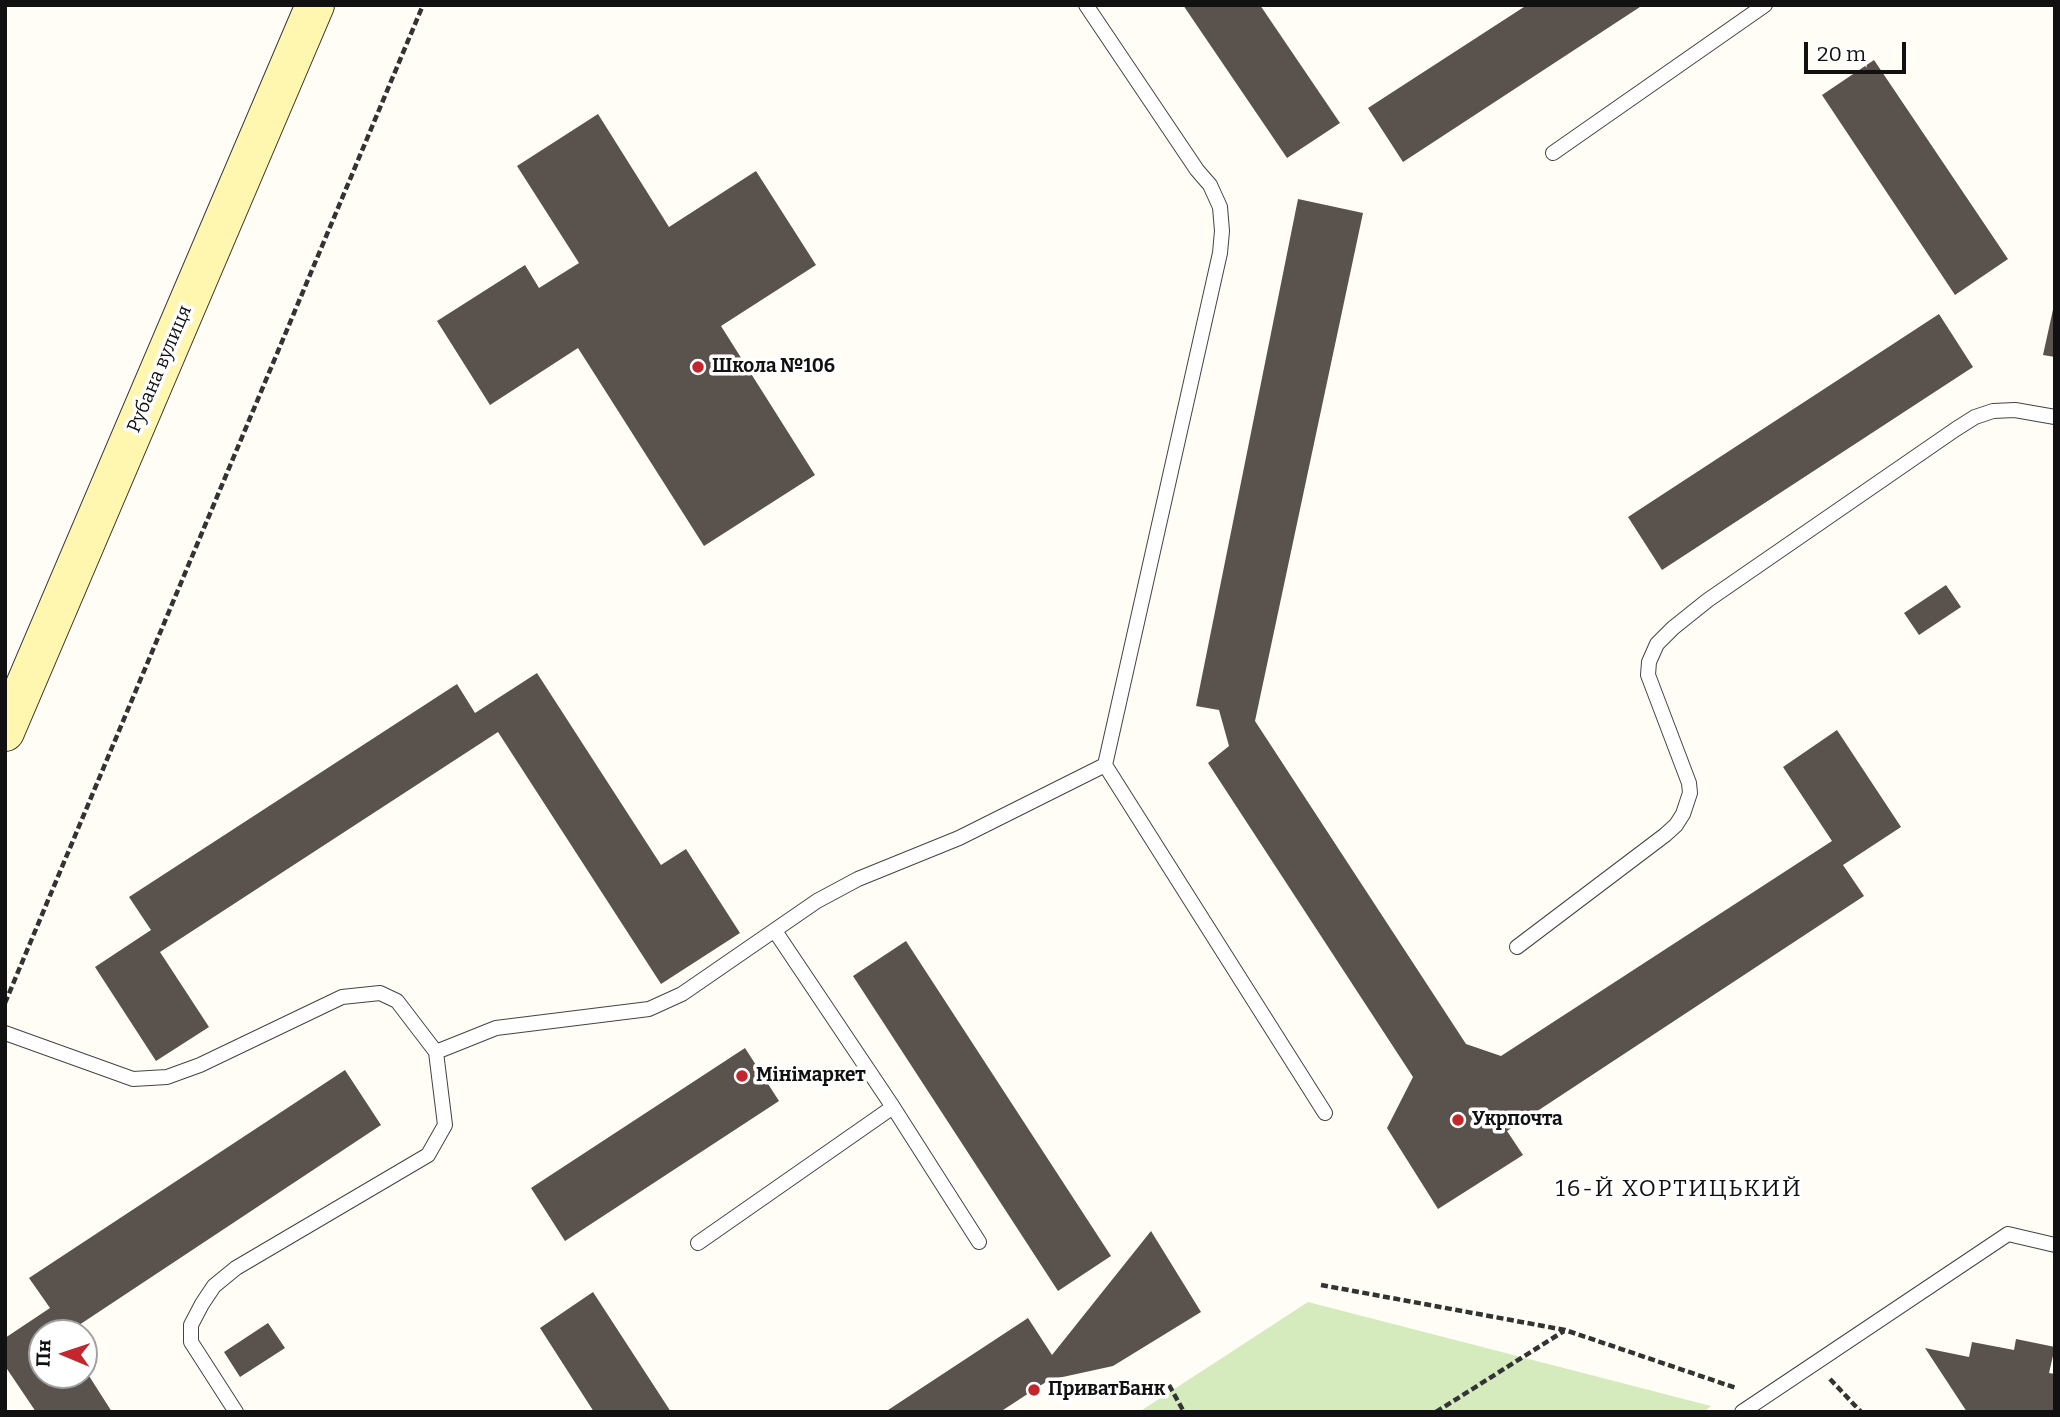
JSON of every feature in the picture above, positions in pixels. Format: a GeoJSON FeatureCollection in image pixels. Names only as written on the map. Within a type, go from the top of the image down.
{"type":"FeatureCollection","features":[{"type":"Feature","properties":{"kind":"street","name":"Рубана вулиця"},"geometry":{"type":"LineString","coordinates":[[5,732],[315,5]]}},
{"type":"Feature","properties":{"kind":"lane"},"geometry":{"type":"LineString","coordinates":[[1086,5],[1197,170],[1210,185],[1220,207],[1222,231],[1220,253],[1105,765],[1325,1113]]}},
{"type":"Feature","properties":{"kind":"lane"},"geometry":{"type":"LineString","coordinates":[[1553,153],[1765,5]]}},
{"type":"Feature","properties":{"kind":"lane"},"geometry":{"type":"LineString","coordinates":[[1517,947],[1665,835],[1683,814],[1690,793],[1689,783],[1648,675],[1649,662],[1657,644],[1673,628],[1719,593],[1975,417],[1993,411],[2015,410],[2055,417]]}},
{"type":"Feature","properties":{"kind":"lane"},"geometry":{"type":"LineString","coordinates":[[436,1052],[496,1028],[649,1009],[682,994],[817,901],[858,879],[959,838],[1105,765]]}},
{"type":"Feature","properties":{"kind":"lane"},"geometry":{"type":"LineString","coordinates":[[775,930],[979,1242]]}},
{"type":"Feature","properties":{"kind":"lane"},"geometry":{"type":"LineString","coordinates":[[5,1033],[133,1079],[167,1077],[200,1065],[342,997],[380,993],[397,1001],[436,1052],[445,1125],[428,1155],[236,1268],[214,1286],[202,1304],[191,1325],[191,1342],[236,1412]]}},
{"type":"Feature","properties":{"kind":"lane"},"geometry":{"type":"LineString","coordinates":[[698,1243],[892,1107]]}},
{"type":"Feature","properties":{"kind":"lane"},"geometry":{"type":"LineString","coordinates":[[1742,1412],[2008,1234],[2055,1245]]}},
{"type":"Feature","properties":{"kind":"path"},"geometry":{"type":"LineString","coordinates":[[5,1003],[422,5]]}},
{"type":"Feature","properties":{"kind":"path"},"geometry":{"type":"LineString","coordinates":[[1321,1285],[1565,1330],[1763,1397]]}},
{"type":"Feature","properties":{"kind":"path"},"geometry":{"type":"LineString","coordinates":[[1436,1412],[1565,1330]]}},
{"type":"Feature","properties":{"kind":"path"},"geometry":{"type":"LineString","coordinates":[[1815,1363],[1861,1412]]}},
{"type":"Feature","properties":{"kind":"path"},"geometry":{"type":"LineString","coordinates":[[1169,1385],[1185,1412]]}},
{"type":"Feature","properties":{"kind":"green space"},"geometry":{"type":"Polygon","coordinates":[[[1308,1302],[1711,1406],[1704,1412],[1139,1412],[1308,1302]]]}},
{"type":"Feature","properties":{"kind":"building"},"geometry":{"type":"Polygon","coordinates":[[[1183,5],[1260,5],[1340,123],[1287,158],[1183,5]]]}},
{"type":"Feature","properties":{"kind":"building"},"geometry":{"type":"Polygon","coordinates":[[[1527,5],[1643,5],[1403,162],[1368,108],[1527,5]]]}},
{"type":"Feature","properties":{"kind":"building"},"geometry":{"type":"Polygon","coordinates":[[[1874,60],[2008,259],[1955,295],[1822,95],[1874,60]]]}},
{"type":"Feature","properties":{"kind":"building"},"geometry":{"type":"Polygon","coordinates":[[[598,114],[669,227],[756,171],[816,265],[721,326],[815,475],[704,546],[578,348],[490,405],[437,321],[525,265],[539,288],[579,263],[517,166],[598,114]]]}},
{"type":"Feature","properties":{"kind":"building"},"geometry":{"type":"Polygon","coordinates":[[[1298,199],[1363,213],[1255,721],[1466,1044],[1501,1056],[1832,841],[1783,767],[1837,730],[1901,827],[1843,865],[1864,896],[1507,1131],[1523,1155],[1438,1209],[1387,1128],[1413,1077],[1208,763],[1229,746],[1219,710],[1196,706],[1298,199]]]}},
{"type":"Feature","properties":{"kind":"building"},"geometry":{"type":"Polygon","coordinates":[[[2055,306],[2055,357],[2043,355],[2055,306]]]}},
{"type":"Feature","properties":{"kind":"building"},"geometry":{"type":"Polygon","coordinates":[[[1939,314],[1973,367],[1662,570],[1628,517],[1939,314]]]}},
{"type":"Feature","properties":{"kind":"building"},"geometry":{"type":"Polygon","coordinates":[[[1946,585],[1961,607],[1919,635],[1904,613],[1946,585]]]}},
{"type":"Feature","properties":{"kind":"building"},"geometry":{"type":"Polygon","coordinates":[[[537,673],[661,865],[686,849],[740,933],[661,984],[498,732],[160,952],[209,1027],[156,1061],[95,967],[151,930],[129,897],[457,684],[475,713],[537,673]]]}},
{"type":"Feature","properties":{"kind":"building"},"geometry":{"type":"Polygon","coordinates":[[[906,941],[1111,1256],[1058,1291],[853,976],[906,941]]]}},
{"type":"Feature","properties":{"kind":"building"},"geometry":{"type":"Polygon","coordinates":[[[745,1048],[779,1101],[565,1241],[531,1188],[745,1048]]]}},
{"type":"Feature","properties":{"kind":"building"},"geometry":{"type":"Polygon","coordinates":[[[345,1070],[381,1125],[88,1319],[34,1319],[50,1308],[29,1278],[345,1070]]]}},
{"type":"Feature","properties":{"kind":"building"},"geometry":{"type":"Polygon","coordinates":[[[1151,1231],[1201,1312],[1113,1366],[1049,1380],[1000,1412],[885,1412],[1028,1318],[1052,1355],[1151,1231]]]}},
{"type":"Feature","properties":{"kind":"building"},"geometry":{"type":"Polygon","coordinates":[[[593,1292],[671,1412],[594,1412],[540,1328],[593,1292]]]}},
{"type":"Feature","properties":{"kind":"building"},"geometry":{"type":"Polygon","coordinates":[[[28,1323],[28,1389],[97,1389],[112,1412],[36,1412],[5,1366],[5,1338],[28,1323]]]}},
{"type":"Feature","properties":{"kind":"building"},"geometry":{"type":"Polygon","coordinates":[[[268,1323],[285,1348],[240,1377],[224,1352],[268,1323]]]}},
{"type":"Feature","properties":{"kind":"building"},"geometry":{"type":"Polygon","coordinates":[[[2016,1339],[2055,1347],[2049,1373],[2055,1374],[2055,1412],[1967,1412],[1925,1348],[1969,1357],[1972,1342],[2014,1350],[2016,1339]]]}},
{"type":"Feature","properties":{"kind":"place","name":"Школа №106"},"geometry":{"type":"Point","coordinates":[698,367]}},
{"type":"Feature","properties":{"kind":"place","name":"Мiнiмаркет"},"geometry":{"type":"Point","coordinates":[742,1076]}},
{"type":"Feature","properties":{"kind":"place","name":"Укрпочта"},"geometry":{"type":"Point","coordinates":[1458,1120]}},
{"type":"Feature","properties":{"kind":"place","name":"ПриватБанк"},"geometry":{"type":"Point","coordinates":[1034,1390]}},
{"type":"Feature","properties":{"kind":"district","name":"16-Й ХОРТИЦЬКИЙ"},"geometry":{"type":"Point","coordinates":[1679,1190]}}]}
